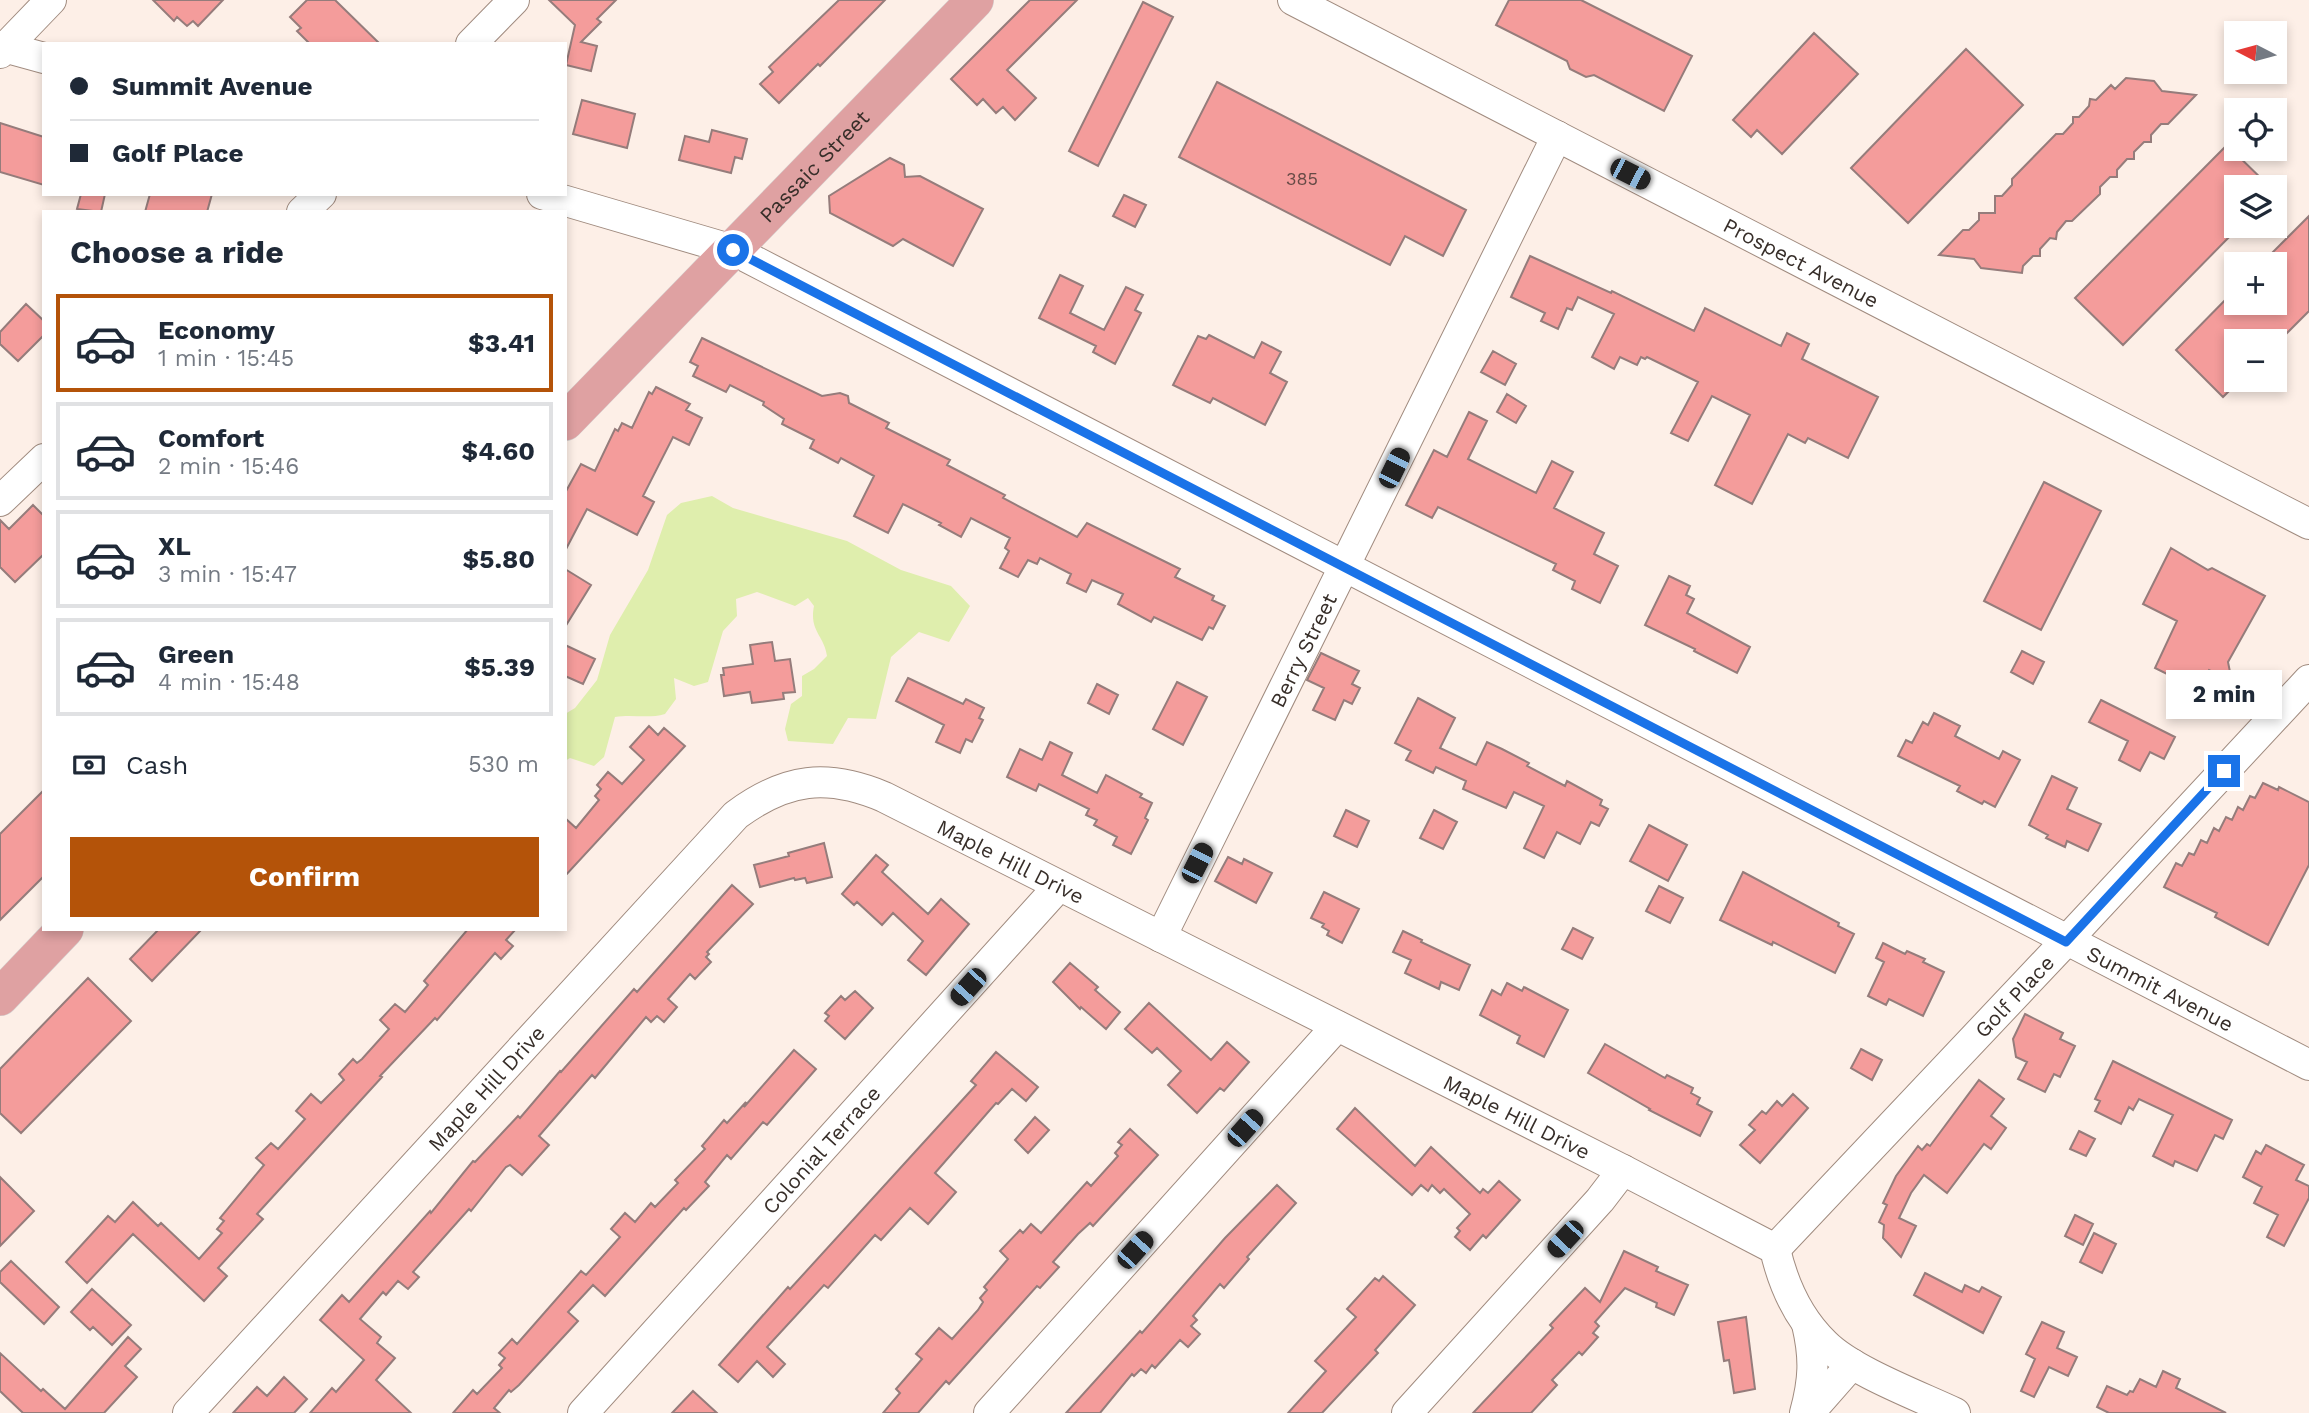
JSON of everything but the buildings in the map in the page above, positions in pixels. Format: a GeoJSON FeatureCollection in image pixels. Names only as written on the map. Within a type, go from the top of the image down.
{"type":"FeatureCollection","features":[{"type":"Feature","properties":{"kind":"main road","name":"Passaic Street"},"geometry":{"type":"LineString","coordinates":[[567,420],[975,0]]}},
{"type":"Feature","properties":{"kind":"main road"},"geometry":{"type":"LineString","coordinates":[[0,997],[63,931]]}},
{"type":"Feature","properties":{"kind":"street"},"geometry":{"type":"LineString","coordinates":[[2,49],[51,0]]}},
{"type":"Feature","properties":{"kind":"street"},"geometry":{"type":"LineString","coordinates":[[473,42],[514,0]]}},
{"type":"Feature","properties":{"kind":"street","name":"Prospect Avenue"},"geometry":{"type":"LineString","coordinates":[[1293,0],[2309,524]]}},
{"type":"Feature","properties":{"kind":"street"},"geometry":{"type":"LineString","coordinates":[[2,49],[42,58]]}},
{"type":"Feature","properties":{"kind":"street","name":"Berry Street"},"geometry":{"type":"LineString","coordinates":[[1160,937],[1345,568],[1556,136]]}},
{"type":"Feature","properties":{"kind":"street"},"geometry":{"type":"LineString","coordinates":[[304,210],[319,196]]}},
{"type":"Feature","properties":{"kind":"street","name":"Summit Avenue"},"geometry":{"type":"LineString","coordinates":[[549,196],[733,250],[2066,942],[2309,1065]]}},
{"type":"Feature","properties":{"kind":"street"},"geometry":{"type":"LineString","coordinates":[[0,501],[42,461]]}},
{"type":"Feature","properties":{"kind":"street","name":"Golf Place"},"geometry":{"type":"LineString","coordinates":[[1775,1249],[2066,942],[2309,680]]}},
{"type":"Feature","properties":{"kind":"street","name":"Maple Hill Drive"},"geometry":{"type":"LineString","coordinates":[[188,1413],[736,815],[758,799],[780,789],[806,783],[833,782],[859,787],[884,797],[1775,1249]]}},
{"type":"Feature","properties":{"kind":"street","name":"Colonial Terrace"},"geometry":{"type":"LineString","coordinates":[[583,1413],[1059,886]]}},
{"type":"Feature","properties":{"kind":"street"},"geometry":{"type":"LineString","coordinates":[[989,1413],[1337,1026]]}},
{"type":"Feature","properties":{"kind":"street"},"geometry":{"type":"LineString","coordinates":[[1407,1413],[1600,1200],[1623,1170]]}},
{"type":"Feature","properties":{"kind":"street"},"geometry":{"type":"LineString","coordinates":[[1775,1249],[1790,1295],[1807,1324],[1826,1346],[1852,1364],[1955,1413]]}},
{"type":"Feature","properties":{"kind":"street"},"geometry":{"type":"LineString","coordinates":[[1807,1324],[1814,1351],[1807,1413]]}},
{"type":"Feature","properties":{"kind":"street"},"geometry":{"type":"LineString","coordinates":[[1807,1413],[1852,1364]]}},
{"type":"Feature","properties":{"kind":"green space"},"geometry":{"type":"Polygon","coordinates":[[[712,496],[733,508],[847,541],[901,570],[951,586],[970,606],[949,642],[919,632],[891,657],[876,719],[848,718],[833,744],[788,741],[785,729],[791,704],[802,696],[802,676],[827,656],[815,627],[814,606],[808,598],[795,606],[757,592],[736,599],[737,616],[723,631],[708,682],[694,686],[674,678],[676,699],[665,714],[615,717],[604,757],[594,766],[570,758],[567,760],[567,713],[575,708],[597,680],[610,635],[648,570],[667,515],[681,503],[712,496]]]}},
{"type":"Feature","properties":{"kind":"route"},"geometry":{"type":"LineString","coordinates":[[733,250],[2066,942],[2224,771]]}}]}
